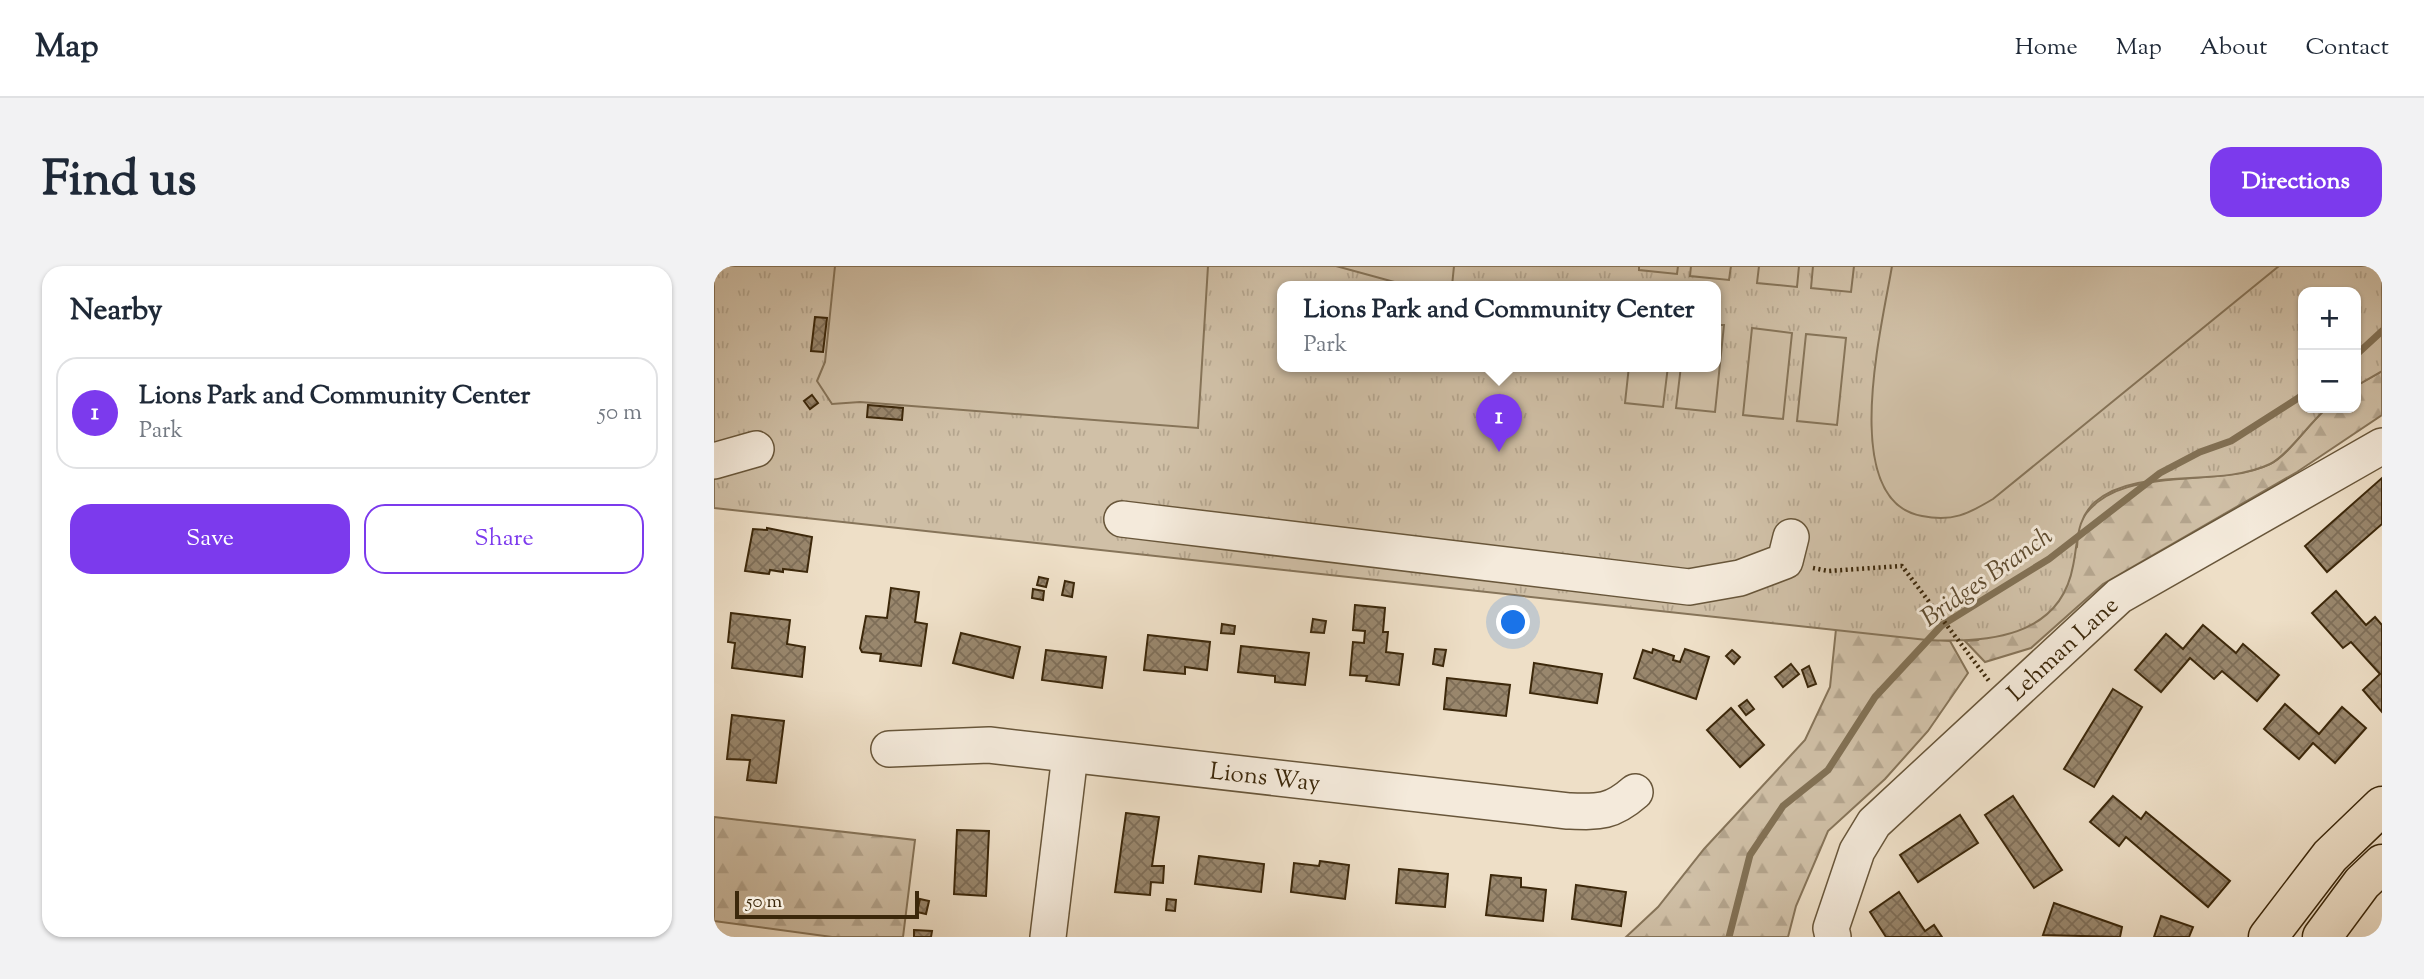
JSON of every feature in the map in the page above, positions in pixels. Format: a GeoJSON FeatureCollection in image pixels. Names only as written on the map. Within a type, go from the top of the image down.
{"type":"FeatureCollection","features":[{"type":"Feature","properties":{"kind":"main road"},"geometry":{"type":"LineString","coordinates":[[2268,937],[2330,856],[2382,806]]}},
{"type":"Feature","properties":{"kind":"main road"},"geometry":{"type":"LineString","coordinates":[[2322,937],[2362,883],[2382,864]]}},
{"type":"Feature","properties":{"kind":"street","name":"Lehman Lane"},"geometry":{"type":"LineString","coordinates":[[1832,937],[1831,928],[1857,851],[1874,823],[2119,596],[2382,446]]}},
{"type":"Feature","properties":{"kind":"street"},"geometry":{"type":"LineString","coordinates":[[714,461],[756,449]]}},
{"type":"Feature","properties":{"kind":"street"},"geometry":{"type":"LineString","coordinates":[[1122,519],[1689,587],[1740,578],[1788,549]]}},
{"type":"Feature","properties":{"kind":"street","name":"Lions Way"},"geometry":{"type":"LineString","coordinates":[[889,749],[989,746],[1568,811],[1598,812],[1618,807],[1635,792]]}},
{"type":"Feature","properties":{"kind":"street"},"geometry":{"type":"LineString","coordinates":[[1048,937],[1070,755]]}},
{"type":"Feature","properties":{"kind":"path"},"geometry":{"type":"LineString","coordinates":[[1788,549],[1828,571],[1902,566],[2005,702]]}},
{"type":"Feature","properties":{"kind":"green space"},"geometry":{"type":"Polygon","coordinates":[[[714,266],[2382,266],[2382,371],[2361,383],[2361,287],[2298,287],[2298,413],[2322,413],[2284,453],[2270,464],[2249,471],[2156,480],[2113,491],[2095,502],[2084,516],[2065,590],[2053,608],[2037,622],[2017,631],[1996,637],[1950,641],[714,508],[714,266]]]}},
{"type":"Feature","properties":{"kind":"green space"},"geometry":{"type":"Polygon","coordinates":[[[835,266],[1208,266],[1198,428],[860,402],[832,404],[817,381],[825,362],[835,266]]]}},
{"type":"Feature","properties":{"kind":"green space"},"geometry":{"type":"Polygon","coordinates":[[[1336,266],[1454,266],[1452,281],[1391,281],[1336,266]]]}},
{"type":"Feature","properties":{"kind":"green space"},"geometry":{"type":"Polygon","coordinates":[[[1639,266],[1678,266],[1677,274],[1639,270],[1639,266]]]}},
{"type":"Feature","properties":{"kind":"green space"},"geometry":{"type":"Polygon","coordinates":[[[1691,266],[1731,266],[1729,280],[1690,276],[1691,266]]]}},
{"type":"Feature","properties":{"kind":"green space"},"geometry":{"type":"Polygon","coordinates":[[[1759,266],[1799,266],[1797,287],[1757,283],[1759,266]]]}},
{"type":"Feature","properties":{"kind":"green space"},"geometry":{"type":"Polygon","coordinates":[[[1813,266],[1854,266],[1851,292],[1811,288],[1813,266]]]}},
{"type":"Feature","properties":{"kind":"green space"},"geometry":{"type":"Polygon","coordinates":[[[1892,266],[2279,266],[1993,499],[1968,513],[1933,518],[1922,516],[1896,503],[1880,478],[1873,445],[1875,366],[1892,266]]]}},
{"type":"Feature","properties":{"kind":"green space"},"geometry":{"type":"Polygon","coordinates":[[[1721,325],[1724,325],[1721,354],[1721,325]]]}},
{"type":"Feature","properties":{"kind":"green space"},"geometry":{"type":"Polygon","coordinates":[[[1752,328],[1792,333],[1783,419],[1743,415],[1752,328]]]}},
{"type":"Feature","properties":{"kind":"green space"},"geometry":{"type":"Polygon","coordinates":[[[1806,334],[1846,338],[1837,425],[1797,421],[1806,334]]]}},
{"type":"Feature","properties":{"kind":"green space"},"geometry":{"type":"Polygon","coordinates":[[[2382,371],[2382,415],[2297,472],[2103,584],[2031,648],[1985,662],[1965,641],[1978,640],[2077,547],[2081,521],[2097,503],[2117,491],[2141,484],[2222,476],[2270,464],[2284,454],[2322,413],[2361,413],[2361,383],[2382,371]]]}},
{"type":"Feature","properties":{"kind":"green space"},"geometry":{"type":"Polygon","coordinates":[[[1628,372],[1667,372],[1663,407],[1625,403],[1628,372]]]}},
{"type":"Feature","properties":{"kind":"green space"},"geometry":{"type":"Polygon","coordinates":[[[1680,372],[1719,372],[1715,412],[1676,408],[1680,372]]]}},
{"type":"Feature","properties":{"kind":"green space"},"geometry":{"type":"Polygon","coordinates":[[[1836,629],[1950,641],[1968,673],[1928,731],[1885,779],[1828,831],[1796,906],[1788,937],[1626,937],[1658,907],[1704,849],[1805,740],[1830,687],[1836,629]]]}},
{"type":"Feature","properties":{"kind":"green space"},"geometry":{"type":"Polygon","coordinates":[[[714,817],[915,840],[903,937],[832,937],[714,921],[714,817]]]}},
{"type":"Feature","properties":{"kind":"building"},"geometry":{"type":"Polygon","coordinates":[[[815,317],[827,318],[823,352],[811,351],[815,317]]]}},
{"type":"Feature","properties":{"kind":"building"},"geometry":{"type":"Polygon","coordinates":[[[812,395],[818,403],[810,409],[804,401],[812,395]]]}},
{"type":"Feature","properties":{"kind":"building"},"geometry":{"type":"Polygon","coordinates":[[[868,405],[903,408],[902,420],[867,417],[868,405]]]}},
{"type":"Feature","properties":{"kind":"building"},"geometry":{"type":"Polygon","coordinates":[[[2382,478],[2382,524],[2327,572],[2305,546],[2382,478]]]}},
{"type":"Feature","properties":{"kind":"building"},"geometry":{"type":"Polygon","coordinates":[[[767,528],[812,537],[807,572],[783,569],[783,572],[770,570],[769,574],[745,571],[753,529],[767,528]]]}},
{"type":"Feature","properties":{"kind":"building"},"geometry":{"type":"Polygon","coordinates":[[[1039,577],[1048,579],[1046,587],[1037,585],[1039,577]]]}},
{"type":"Feature","properties":{"kind":"building"},"geometry":{"type":"Polygon","coordinates":[[[1065,581],[1074,583],[1072,597],[1062,595],[1065,581]]]}},
{"type":"Feature","properties":{"kind":"building"},"geometry":{"type":"Polygon","coordinates":[[[891,588],[919,592],[915,622],[927,624],[921,666],[880,661],[881,654],[862,652],[860,648],[866,616],[887,618],[891,588]]]}},
{"type":"Feature","properties":{"kind":"building"},"geometry":{"type":"Polygon","coordinates":[[[1033,589],[1044,591],[1043,600],[1032,598],[1033,589]]]}},
{"type":"Feature","properties":{"kind":"building"},"geometry":{"type":"Polygon","coordinates":[[[2336,591],[2366,625],[2375,617],[2382,625],[2382,712],[2363,690],[2380,674],[2351,642],[2343,648],[2312,613],[2336,591]]]}},
{"type":"Feature","properties":{"kind":"building"},"geometry":{"type":"Polygon","coordinates":[[[1355,605],[1385,608],[1383,632],[1388,632],[1386,652],[1403,654],[1399,685],[1366,681],[1367,676],[1350,675],[1353,642],[1364,643],[1365,631],[1353,630],[1355,605]]]}},
{"type":"Feature","properties":{"kind":"building"},"geometry":{"type":"Polygon","coordinates":[[[731,613],[790,620],[787,644],[805,647],[802,677],[732,668],[735,643],[728,642],[731,613]]]}},
{"type":"Feature","properties":{"kind":"building"},"geometry":{"type":"Polygon","coordinates":[[[1313,619],[1326,621],[1324,633],[1311,632],[1313,619]]]}},
{"type":"Feature","properties":{"kind":"building"},"geometry":{"type":"Polygon","coordinates":[[[1222,624],[1235,626],[1234,634],[1221,633],[1222,624]]]}},
{"type":"Feature","properties":{"kind":"building"},"geometry":{"type":"Polygon","coordinates":[[[2203,625],[2236,653],[2243,644],[2279,675],[2257,701],[2222,671],[2214,679],[2190,658],[2161,692],[2135,670],[2166,634],[2183,649],[2203,625]]]}},
{"type":"Feature","properties":{"kind":"building"},"geometry":{"type":"Polygon","coordinates":[[[961,633],[1020,647],[1013,678],[953,663],[961,633]]]}},
{"type":"Feature","properties":{"kind":"building"},"geometry":{"type":"Polygon","coordinates":[[[1148,635],[1210,642],[1207,670],[1185,667],[1185,674],[1144,670],[1148,635]]]}},
{"type":"Feature","properties":{"kind":"building"},"geometry":{"type":"Polygon","coordinates":[[[1241,646],[1309,653],[1305,685],[1275,682],[1275,676],[1238,672],[1241,646]]]}},
{"type":"Feature","properties":{"kind":"building"},"geometry":{"type":"Polygon","coordinates":[[[1435,649],[1446,650],[1443,666],[1433,664],[1435,649]]]}},
{"type":"Feature","properties":{"kind":"building"},"geometry":{"type":"Polygon","coordinates":[[[1653,649],[1674,656],[1673,660],[1680,662],[1685,649],[1709,657],[1696,699],[1634,678],[1643,650],[1652,653],[1653,649]]]}},
{"type":"Feature","properties":{"kind":"building"},"geometry":{"type":"Polygon","coordinates":[[[1046,650],[1106,657],[1102,688],[1042,680],[1046,650]]]}},
{"type":"Feature","properties":{"kind":"building"},"geometry":{"type":"Polygon","coordinates":[[[1732,650],[1740,657],[1734,664],[1726,656],[1732,650]]]}},
{"type":"Feature","properties":{"kind":"building"},"geometry":{"type":"Polygon","coordinates":[[[1534,663],[1602,674],[1597,703],[1530,693],[1534,663]]]}},
{"type":"Feature","properties":{"kind":"building"},"geometry":{"type":"Polygon","coordinates":[[[1791,664],[1799,674],[1783,687],[1775,677],[1791,664]]]}},
{"type":"Feature","properties":{"kind":"building"},"geometry":{"type":"Polygon","coordinates":[[[1809,666],[1816,684],[1808,687],[1802,670],[1809,666]]]}},
{"type":"Feature","properties":{"kind":"building"},"geometry":{"type":"Polygon","coordinates":[[[1447,678],[1510,685],[1506,716],[1444,709],[1447,678]]]}},
{"type":"Feature","properties":{"kind":"building"},"geometry":{"type":"Polygon","coordinates":[[[2113,689],[2142,707],[2094,787],[2064,769],[2113,689]]]}},
{"type":"Feature","properties":{"kind":"building"},"geometry":{"type":"Polygon","coordinates":[[[1747,700],[1754,709],[1746,715],[1739,706],[1747,700]]]}},
{"type":"Feature","properties":{"kind":"building"},"geometry":{"type":"Polygon","coordinates":[[[2285,704],[2319,734],[2342,707],[2366,728],[2335,763],[2313,743],[2299,759],[2264,729],[2285,704]]]}},
{"type":"Feature","properties":{"kind":"building"},"geometry":{"type":"Polygon","coordinates":[[[1731,708],[1764,745],[1740,767],[1707,730],[1731,708]]]}},
{"type":"Feature","properties":{"kind":"building"},"geometry":{"type":"Polygon","coordinates":[[[732,715],[784,721],[776,783],[747,780],[750,760],[727,759],[732,715]]]}},
{"type":"Feature","properties":{"kind":"building"},"geometry":{"type":"Polygon","coordinates":[[[2013,796],[2062,870],[2034,888],[1985,815],[2013,796]]]}},
{"type":"Feature","properties":{"kind":"building"},"geometry":{"type":"Polygon","coordinates":[[[2113,796],[2141,819],[2146,812],[2230,881],[2208,907],[2126,837],[2119,846],[2090,822],[2113,796]]]}},
{"type":"Feature","properties":{"kind":"building"},"geometry":{"type":"Polygon","coordinates":[[[1126,813],[1159,817],[1152,866],[1164,866],[1163,883],[1151,882],[1150,895],[1115,892],[1126,813]]]}},
{"type":"Feature","properties":{"kind":"building"},"geometry":{"type":"Polygon","coordinates":[[[1960,815],[1978,843],[1918,882],[1900,855],[1960,815]]]}},
{"type":"Feature","properties":{"kind":"building"},"geometry":{"type":"Polygon","coordinates":[[[957,830],[989,831],[986,896],[954,894],[957,830]]]}},
{"type":"Feature","properties":{"kind":"building"},"geometry":{"type":"Polygon","coordinates":[[[1199,856],[1264,864],[1261,892],[1195,884],[1199,856]]]}},
{"type":"Feature","properties":{"kind":"building"},"geometry":{"type":"Polygon","coordinates":[[[1320,861],[1349,865],[1345,899],[1291,892],[1294,863],[1319,866],[1320,861]]]}},
{"type":"Feature","properties":{"kind":"building"},"geometry":{"type":"Polygon","coordinates":[[[1399,869],[1448,874],[1445,907],[1396,903],[1399,869]]]}},
{"type":"Feature","properties":{"kind":"building"},"geometry":{"type":"Polygon","coordinates":[[[1491,875],[1521,878],[1521,887],[1546,890],[1543,921],[1486,915],[1491,875]]]}},
{"type":"Feature","properties":{"kind":"building"},"geometry":{"type":"Polygon","coordinates":[[[1576,885],[1626,892],[1621,926],[1572,919],[1576,885]]]}},
{"type":"Feature","properties":{"kind":"building"},"geometry":{"type":"Polygon","coordinates":[[[1899,892],[1925,931],[1934,925],[1942,937],[1886,937],[1870,912],[1899,892]]]}},
{"type":"Feature","properties":{"kind":"building"},"geometry":{"type":"Polygon","coordinates":[[[920,899],[929,901],[926,914],[917,912],[920,899]]]}},
{"type":"Feature","properties":{"kind":"building"},"geometry":{"type":"Polygon","coordinates":[[[1167,899],[1176,900],[1175,911],[1166,910],[1167,899]]]}},
{"type":"Feature","properties":{"kind":"building"},"geometry":{"type":"Polygon","coordinates":[[[2054,903],[2122,927],[2120,937],[2043,935],[2054,903]]]}},
{"type":"Feature","properties":{"kind":"building"},"geometry":{"type":"Polygon","coordinates":[[[2161,916],[2193,927],[2189,937],[2154,937],[2161,916]]]}},
{"type":"Feature","properties":{"kind":"building"},"geometry":{"type":"Polygon","coordinates":[[[914,930],[932,931],[931,937],[914,937],[914,930]]]}},
{"type":"Feature","properties":{"kind":"waterway","name":"Bridges Branch"},"geometry":{"type":"LineString","coordinates":[[2361,350],[2382,331]]}},
{"type":"Feature","properties":{"kind":"waterway","name":"Bridges Branch"},"geometry":{"type":"LineString","coordinates":[[1729,937],[1750,855],[1783,806],[1828,770],[1875,697],[1942,625],[2049,559],[2160,473],[2200,452],[2231,441],[2298,398]]}},
{"type":"Feature","properties":{"kind":"place","name":"Lions Park and Community Center"},"geometry":{"type":"Point","coordinates":[1499,452]}}]}
